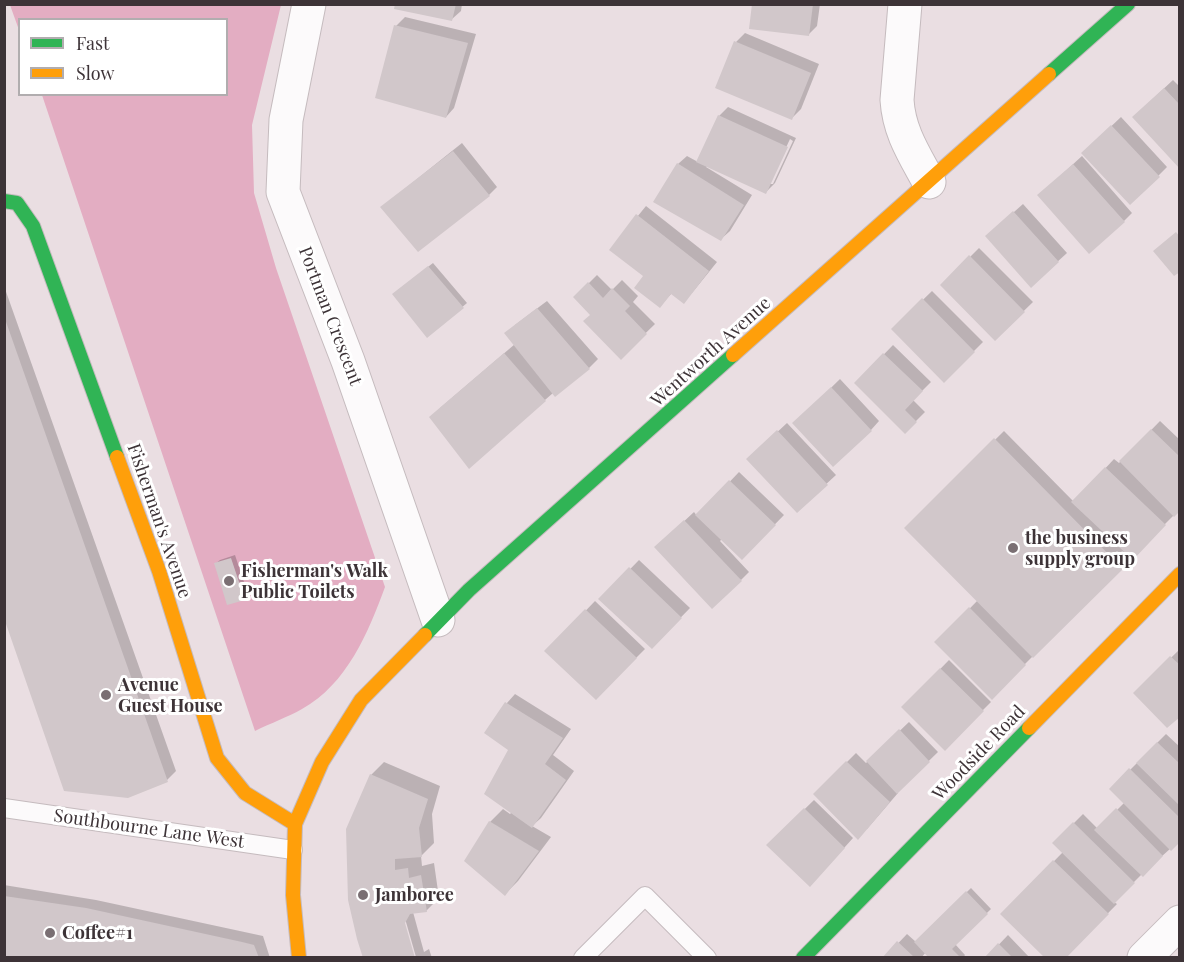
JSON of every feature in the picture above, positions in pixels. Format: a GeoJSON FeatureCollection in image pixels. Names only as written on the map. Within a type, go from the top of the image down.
{"type":"FeatureCollection","features":[{"type":"Feature","properties":{"kind":"street","name":"Portman Crescent"},"geometry":{"type":"LineString","coordinates":[[309,4],[286,120],[283,192],[348,361],[438,620]]}},
{"type":"Feature","properties":{"kind":"street"},"geometry":{"type":"LineString","coordinates":[[905,4],[897,100],[898,115],[902,131],[929,182]]}},
{"type":"Feature","properties":{"kind":"street","name":"Wentworth Avenue"},"geometry":{"type":"LineString","coordinates":[[299,957],[293,894],[295,824],[322,762],[361,700],[438,620],[1128,4]]}},
{"type":"Feature","properties":{"kind":"street","name":"Fisherman's Avenue"},"geometry":{"type":"LineString","coordinates":[[11,202],[33,226],[159,571],[217,758],[245,793],[295,824]]}},
{"type":"Feature","properties":{"kind":"street","name":"Woodside Road"},"geometry":{"type":"LineString","coordinates":[[803,957],[1179,574]]}},
{"type":"Feature","properties":{"kind":"street"},"geometry":{"type":"LineString","coordinates":[[1144,957],[1179,922]]}},
{"type":"Feature","properties":{"kind":"lane","name":"Southbourne Lane West"},"geometry":{"type":"LineString","coordinates":[[4,808],[293,850]]}},
{"type":"Feature","properties":{"kind":"lane"},"geometry":{"type":"LineString","coordinates":[[583,957],[645,896],[707,957]]}},
{"type":"Feature","properties":{"kind":"shaded area"},"geometry":{"type":"Polygon","coordinates":[[[10,5],[281,5],[252,125],[254,193],[276,268],[385,587],[354,656],[332,686],[302,709],[255,731],[42,96],[228,96],[228,18],[18,18],[18,27],[10,5]]]}},
{"type":"Feature","properties":{"kind":"building"},"geometry":{"type":"Polygon","coordinates":[[[395,4],[456,4],[452,21],[394,9],[395,4]]]}},
{"type":"Feature","properties":{"kind":"building"},"geometry":{"type":"Polygon","coordinates":[[[752,4],[813,4],[809,36],[749,29],[752,4]]]}},
{"type":"Feature","properties":{"kind":"building"},"geometry":{"type":"Polygon","coordinates":[[[394,25],[468,43],[446,118],[375,98],[394,25]]]}},
{"type":"Feature","properties":{"kind":"building"},"geometry":{"type":"Polygon","coordinates":[[[734,41],[811,73],[792,120],[715,88],[734,41]]]}},
{"type":"Feature","properties":{"kind":"building"},"geometry":{"type":"Polygon","coordinates":[[[1164,88],[1180,105],[1180,169],[1132,117],[1164,88]]]}},
{"type":"Feature","properties":{"kind":"building"},"geometry":{"type":"Polygon","coordinates":[[[718,115],[788,147],[766,194],[696,162],[718,115]]]}},
{"type":"Feature","properties":{"kind":"building"},"geometry":{"type":"Polygon","coordinates":[[[1111,125],[1160,177],[1130,205],[1081,153],[1111,125]]]}},
{"type":"Feature","properties":{"kind":"building"},"geometry":{"type":"Polygon","coordinates":[[[453,151],[490,196],[418,252],[380,207],[453,151]]]}},
{"type":"Feature","properties":{"kind":"building"},"geometry":{"type":"Polygon","coordinates":[[[677,163],[744,205],[721,241],[653,202],[677,163]]]}},
{"type":"Feature","properties":{"kind":"building"},"geometry":{"type":"Polygon","coordinates":[[[1073,164],[1125,222],[1089,254],[1037,195],[1073,164]]]}},
{"type":"Feature","properties":{"kind":"building"},"geometry":{"type":"Polygon","coordinates":[[[1013,211],[1059,262],[1031,288],[985,236],[1013,211]]]}},
{"type":"Feature","properties":{"kind":"building"},"geometry":{"type":"Polygon","coordinates":[[[636,214],[709,271],[684,304],[671,294],[660,308],[634,288],[643,276],[609,250],[636,214]]]}},
{"type":"Feature","properties":{"kind":"building"},"geometry":{"type":"Polygon","coordinates":[[[1176,232],[1180,237],[1180,272],[1174,276],[1153,251],[1176,232]]]}},
{"type":"Feature","properties":{"kind":"building"},"geometry":{"type":"Polygon","coordinates":[[[969,255],[1025,312],[995,341],[940,285],[969,255]]]}},
{"type":"Feature","properties":{"kind":"building"},"geometry":{"type":"Polygon","coordinates":[[[428,266],[464,308],[427,338],[392,294],[428,266]]]}},
{"type":"Feature","properties":{"kind":"building"},"geometry":{"type":"Polygon","coordinates":[[[588,282],[603,298],[612,288],[630,306],[625,311],[647,334],[621,360],[583,321],[590,315],[573,297],[588,282]]]}},
{"type":"Feature","properties":{"kind":"building"},"geometry":{"type":"Polygon","coordinates":[[[922,298],[975,352],[944,383],[891,329],[922,298]]]}},
{"type":"Feature","properties":{"kind":"building"},"geometry":{"type":"Polygon","coordinates":[[[537,308],[590,369],[555,397],[504,333],[537,308]]]}},
{"type":"Feature","properties":{"kind":"building"},"geometry":{"type":"Polygon","coordinates":[[[5,319],[168,782],[128,798],[64,791],[5,621],[5,319]]]}},
{"type":"Feature","properties":{"kind":"building"},"geometry":{"type":"Polygon","coordinates":[[[504,353],[546,401],[469,469],[429,417],[504,353]]]}},
{"type":"Feature","properties":{"kind":"building"},"geometry":{"type":"Polygon","coordinates":[[[883,353],[923,391],[905,410],[917,422],[905,434],[854,383],[883,353]]]}},
{"type":"Feature","properties":{"kind":"building"},"geometry":{"type":"Polygon","coordinates":[[[831,387],[872,431],[833,467],[792,423],[831,387]]]}},
{"type":"Feature","properties":{"kind":"building"},"geometry":{"type":"Polygon","coordinates":[[[1151,429],[1180,457],[1180,511],[1174,517],[1119,461],[1151,429]]]}},
{"type":"Feature","properties":{"kind":"building"},"geometry":{"type":"Polygon","coordinates":[[[777,430],[828,485],[797,513],[746,459],[777,430]]]}},
{"type":"Feature","properties":{"kind":"building","name":"the business supply group"},"geometry":{"type":"Polygon","coordinates":[[[994,438],[1123,569],[1033,658],[904,528],[994,438]]]}},
{"type":"Feature","properties":{"kind":"building"},"geometry":{"type":"Polygon","coordinates":[[[1105,467],[1166,525],[1133,560],[1071,502],[1105,467]]]}},
{"type":"Feature","properties":{"kind":"building"},"geometry":{"type":"Polygon","coordinates":[[[729,480],[776,525],[742,560],[695,515],[729,480]]]}},
{"type":"Feature","properties":{"kind":"building"},"geometry":{"type":"Polygon","coordinates":[[[684,520],[742,581],[712,609],[654,547],[684,520]]]}},
{"type":"Feature","properties":{"kind":"building","name":"Fisherman's Walk Public Toilets"},"geometry":{"type":"Polygon","coordinates":[[[231,558],[245,600],[227,605],[214,563],[231,558]]]}},
{"type":"Feature","properties":{"kind":"building"},"geometry":{"type":"Polygon","coordinates":[[[629,567],[682,618],[652,649],[598,599],[629,567]]]}},
{"type":"Feature","properties":{"kind":"building"},"geometry":{"type":"Polygon","coordinates":[[[969,607],[1026,665],[992,700],[934,642],[969,607]]]}},
{"type":"Feature","properties":{"kind":"building"},"geometry":{"type":"Polygon","coordinates":[[[585,609],[637,658],[596,700],[544,651],[585,609]]]}},
{"type":"Feature","properties":{"kind":"building"},"geometry":{"type":"Polygon","coordinates":[[[1170,656],[1180,665],[1180,717],[1167,728],[1133,693],[1170,656]]]}},
{"type":"Feature","properties":{"kind":"building"},"geometry":{"type":"Polygon","coordinates":[[[940,668],[984,711],[945,751],[901,707],[940,668]]]}},
{"type":"Feature","properties":{"kind":"building"},"geometry":{"type":"Polygon","coordinates":[[[505,702],[563,738],[545,764],[566,780],[532,828],[484,794],[508,750],[484,733],[505,702]]]}},
{"type":"Feature","properties":{"kind":"building"},"geometry":{"type":"Polygon","coordinates":[[[899,729],[930,762],[897,794],[866,761],[899,729]]]}},
{"type":"Feature","properties":{"kind":"building"},"geometry":{"type":"Polygon","coordinates":[[[1157,742],[1180,764],[1180,806],[1136,763],[1157,742]]]}},
{"type":"Feature","properties":{"kind":"building"},"geometry":{"type":"Polygon","coordinates":[[[846,761],[890,802],[858,840],[813,794],[846,761]]]}},
{"type":"Feature","properties":{"kind":"building"},"geometry":{"type":"Polygon","coordinates":[[[1129,768],[1180,818],[1180,842],[1171,851],[1109,789],[1129,768]]]}},
{"type":"Feature","properties":{"kind":"building"},"geometry":{"type":"Polygon","coordinates":[[[370,774],[428,799],[419,828],[422,857],[395,859],[395,870],[408,868],[409,878],[421,875],[427,912],[410,914],[405,923],[415,958],[363,958],[357,939],[348,900],[346,829],[370,774]]]}},
{"type":"Feature","properties":{"kind":"building"},"geometry":{"type":"Polygon","coordinates":[[[804,808],[845,848],[810,887],[766,845],[804,808]]]}},
{"type":"Feature","properties":{"kind":"building"},"geometry":{"type":"Polygon","coordinates":[[[1116,808],[1163,856],[1143,877],[1094,830],[1116,808]]]}},
{"type":"Feature","properties":{"kind":"building"},"geometry":{"type":"Polygon","coordinates":[[[489,821],[539,851],[505,896],[464,861],[489,821]]]}},
{"type":"Feature","properties":{"kind":"building"},"geometry":{"type":"Polygon","coordinates":[[[1073,822],[1135,883],[1114,904],[1052,843],[1073,822]]]}},
{"type":"Feature","properties":{"kind":"building"},"geometry":{"type":"Polygon","coordinates":[[[1053,860],[1109,914],[1066,958],[1045,958],[1000,914],[1053,860]]]}},
{"type":"Feature","properties":{"kind":"building"},"geometry":{"type":"Polygon","coordinates":[[[966,891],[988,914],[952,949],[961,958],[929,958],[914,942],[966,891]]]}},
{"type":"Feature","properties":{"kind":"building"},"geometry":{"type":"Polygon","coordinates":[[[4,896],[86,908],[242,942],[254,945],[259,958],[4,958],[4,896]]]}},
{"type":"Feature","properties":{"kind":"building"},"geometry":{"type":"Polygon","coordinates":[[[897,941],[915,958],[882,958],[897,941]]]}},
{"type":"Feature","properties":{"kind":"building"},"geometry":{"type":"Polygon","coordinates":[[[998,943],[1013,958],[984,958],[998,943]]]}},
{"type":"Feature","properties":{"kind":"traffic: fast"},"geometry":{"type":"LineString","coordinates":[[1049,74],[1128,4]]}},
{"type":"Feature","properties":{"kind":"traffic: fast"},"geometry":{"type":"LineString","coordinates":[[4,201],[17,203],[33,226],[117,457]]}},
{"type":"Feature","properties":{"kind":"traffic: fast"},"geometry":{"type":"LineString","coordinates":[[425,635],[469,590],[733,355]]}},
{"type":"Feature","properties":{"kind":"traffic: fast"},"geometry":{"type":"LineString","coordinates":[[803,958],[1029,728]]}},
{"type":"Feature","properties":{"kind":"traffic: slow"},"geometry":{"type":"LineString","coordinates":[[733,355],[1049,74]]}},
{"type":"Feature","properties":{"kind":"traffic: slow"},"geometry":{"type":"LineString","coordinates":[[117,457],[159,571],[217,758],[245,793],[295,824]]}},
{"type":"Feature","properties":{"kind":"traffic: slow"},"geometry":{"type":"LineString","coordinates":[[1029,728],[1180,574]]}},
{"type":"Feature","properties":{"kind":"traffic: slow"},"geometry":{"type":"LineString","coordinates":[[299,958],[293,895],[295,824],[322,762],[361,700],[425,635]]}},
{"type":"Feature","properties":{"kind":"place","name":"the business supply group"},"geometry":{"type":"Point","coordinates":[1013,548]}},
{"type":"Feature","properties":{"kind":"place","name":"Fisherman's Walk Public Toilets"},"geometry":{"type":"Point","coordinates":[229,581]}},
{"type":"Feature","properties":{"kind":"place","name":"Avenue Guest House"},"geometry":{"type":"Point","coordinates":[106,695]}},
{"type":"Feature","properties":{"kind":"place","name":"Jamboree"},"geometry":{"type":"Point","coordinates":[363,895]}},
{"type":"Feature","properties":{"kind":"place","name":"Coffee#1"},"geometry":{"type":"Point","coordinates":[50,933]}}]}
